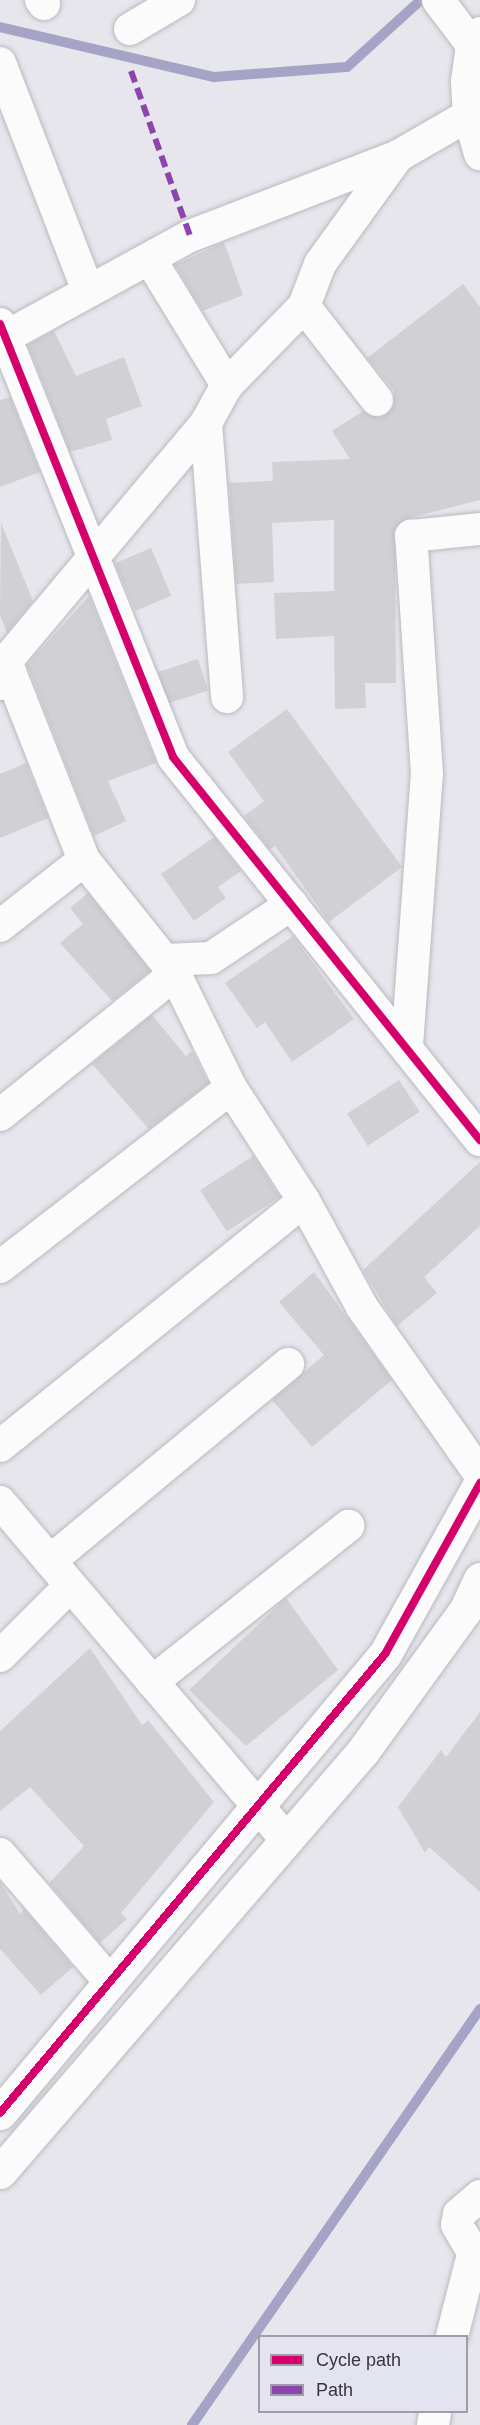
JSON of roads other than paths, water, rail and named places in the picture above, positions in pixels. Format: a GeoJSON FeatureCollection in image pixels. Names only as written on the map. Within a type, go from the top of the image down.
{"type":"FeatureCollection","features":[{"type":"Feature","properties":{"kind":"street"},"geometry":{"type":"LineString","coordinates":[[130,28],[179,0]]}},
{"type":"Feature","properties":{"kind":"street"},"geometry":{"type":"LineString","coordinates":[[441,4],[476,39],[469,115],[480,153]]}},
{"type":"Feature","properties":{"kind":"street"},"geometry":{"type":"LineString","coordinates":[[0,63],[88,291]]}},
{"type":"Feature","properties":{"kind":"street"},"geometry":{"type":"LineString","coordinates":[[469,115],[398,156],[190,236],[150,259],[2,334],[173,757],[407,1045],[480,1140]]}},
{"type":"Feature","properties":{"kind":"street"},"geometry":{"type":"LineString","coordinates":[[175,974],[84,860],[3,670],[91,556],[206,423],[227,385],[304,306],[320,264],[398,156]]}},
{"type":"Feature","properties":{"kind":"street"},"geometry":{"type":"LineString","coordinates":[[150,259],[227,385]]}},
{"type":"Feature","properties":{"kind":"street"},"geometry":{"type":"LineString","coordinates":[[304,306],[377,400]]}},
{"type":"Feature","properties":{"kind":"street"},"geometry":{"type":"LineString","coordinates":[[206,423],[227,698]]}},
{"type":"Feature","properties":{"kind":"street"},"geometry":{"type":"LineString","coordinates":[[407,1045],[427,774],[411,536],[480,529]]}},
{"type":"Feature","properties":{"kind":"street"},"geometry":{"type":"LineString","coordinates":[[0,926],[84,860]]}},
{"type":"Feature","properties":{"kind":"street"},"geometry":{"type":"LineString","coordinates":[[292,904],[211,957],[166,960],[231,1088],[304,1201],[362,1307],[480,1474]]}},
{"type":"Feature","properties":{"kind":"street"},"geometry":{"type":"LineString","coordinates":[[0,1115],[175,974]]}},
{"type":"Feature","properties":{"kind":"street"},"geometry":{"type":"LineString","coordinates":[[0,1266],[231,1088]]}},
{"type":"Feature","properties":{"kind":"street"},"geometry":{"type":"LineString","coordinates":[[0,1446],[304,1201]]}},
{"type":"Feature","properties":{"kind":"street"},"geometry":{"type":"LineString","coordinates":[[50,1562],[288,1364]]}},
{"type":"Feature","properties":{"kind":"street"},"geometry":{"type":"LineString","coordinates":[[0,2113],[385,1654],[480,1483]]}},
{"type":"Feature","properties":{"kind":"street"},"geometry":{"type":"LineString","coordinates":[[0,1502],[287,1841]]}},
{"type":"Feature","properties":{"kind":"street"},"geometry":{"type":"LineString","coordinates":[[152,1682],[348,1526]]}},
{"type":"Feature","properties":{"kind":"street"},"geometry":{"type":"LineString","coordinates":[[0,2172],[363,1751],[479,1584]]}},
{"type":"Feature","properties":{"kind":"street"},"geometry":{"type":"LineString","coordinates":[[0,1656],[70,1586]]}},
{"type":"Feature","properties":{"kind":"street"},"geometry":{"type":"LineString","coordinates":[[0,1854],[111,1983]]}},
{"type":"Feature","properties":{"kind":"street"},"geometry":{"type":"LineString","coordinates":[[453,2335],[476,2259],[457,2225],[459,2214],[480,2196]]}},
{"type":"Feature","properties":{"kind":"waterway"},"geometry":{"type":"LineString","coordinates":[[0,27],[214,77],[347,67],[421,0]]}},
{"type":"Feature","properties":{"kind":"waterway"},"geometry":{"type":"LineString","coordinates":[[192,2425],[480,2009]]}}]}
